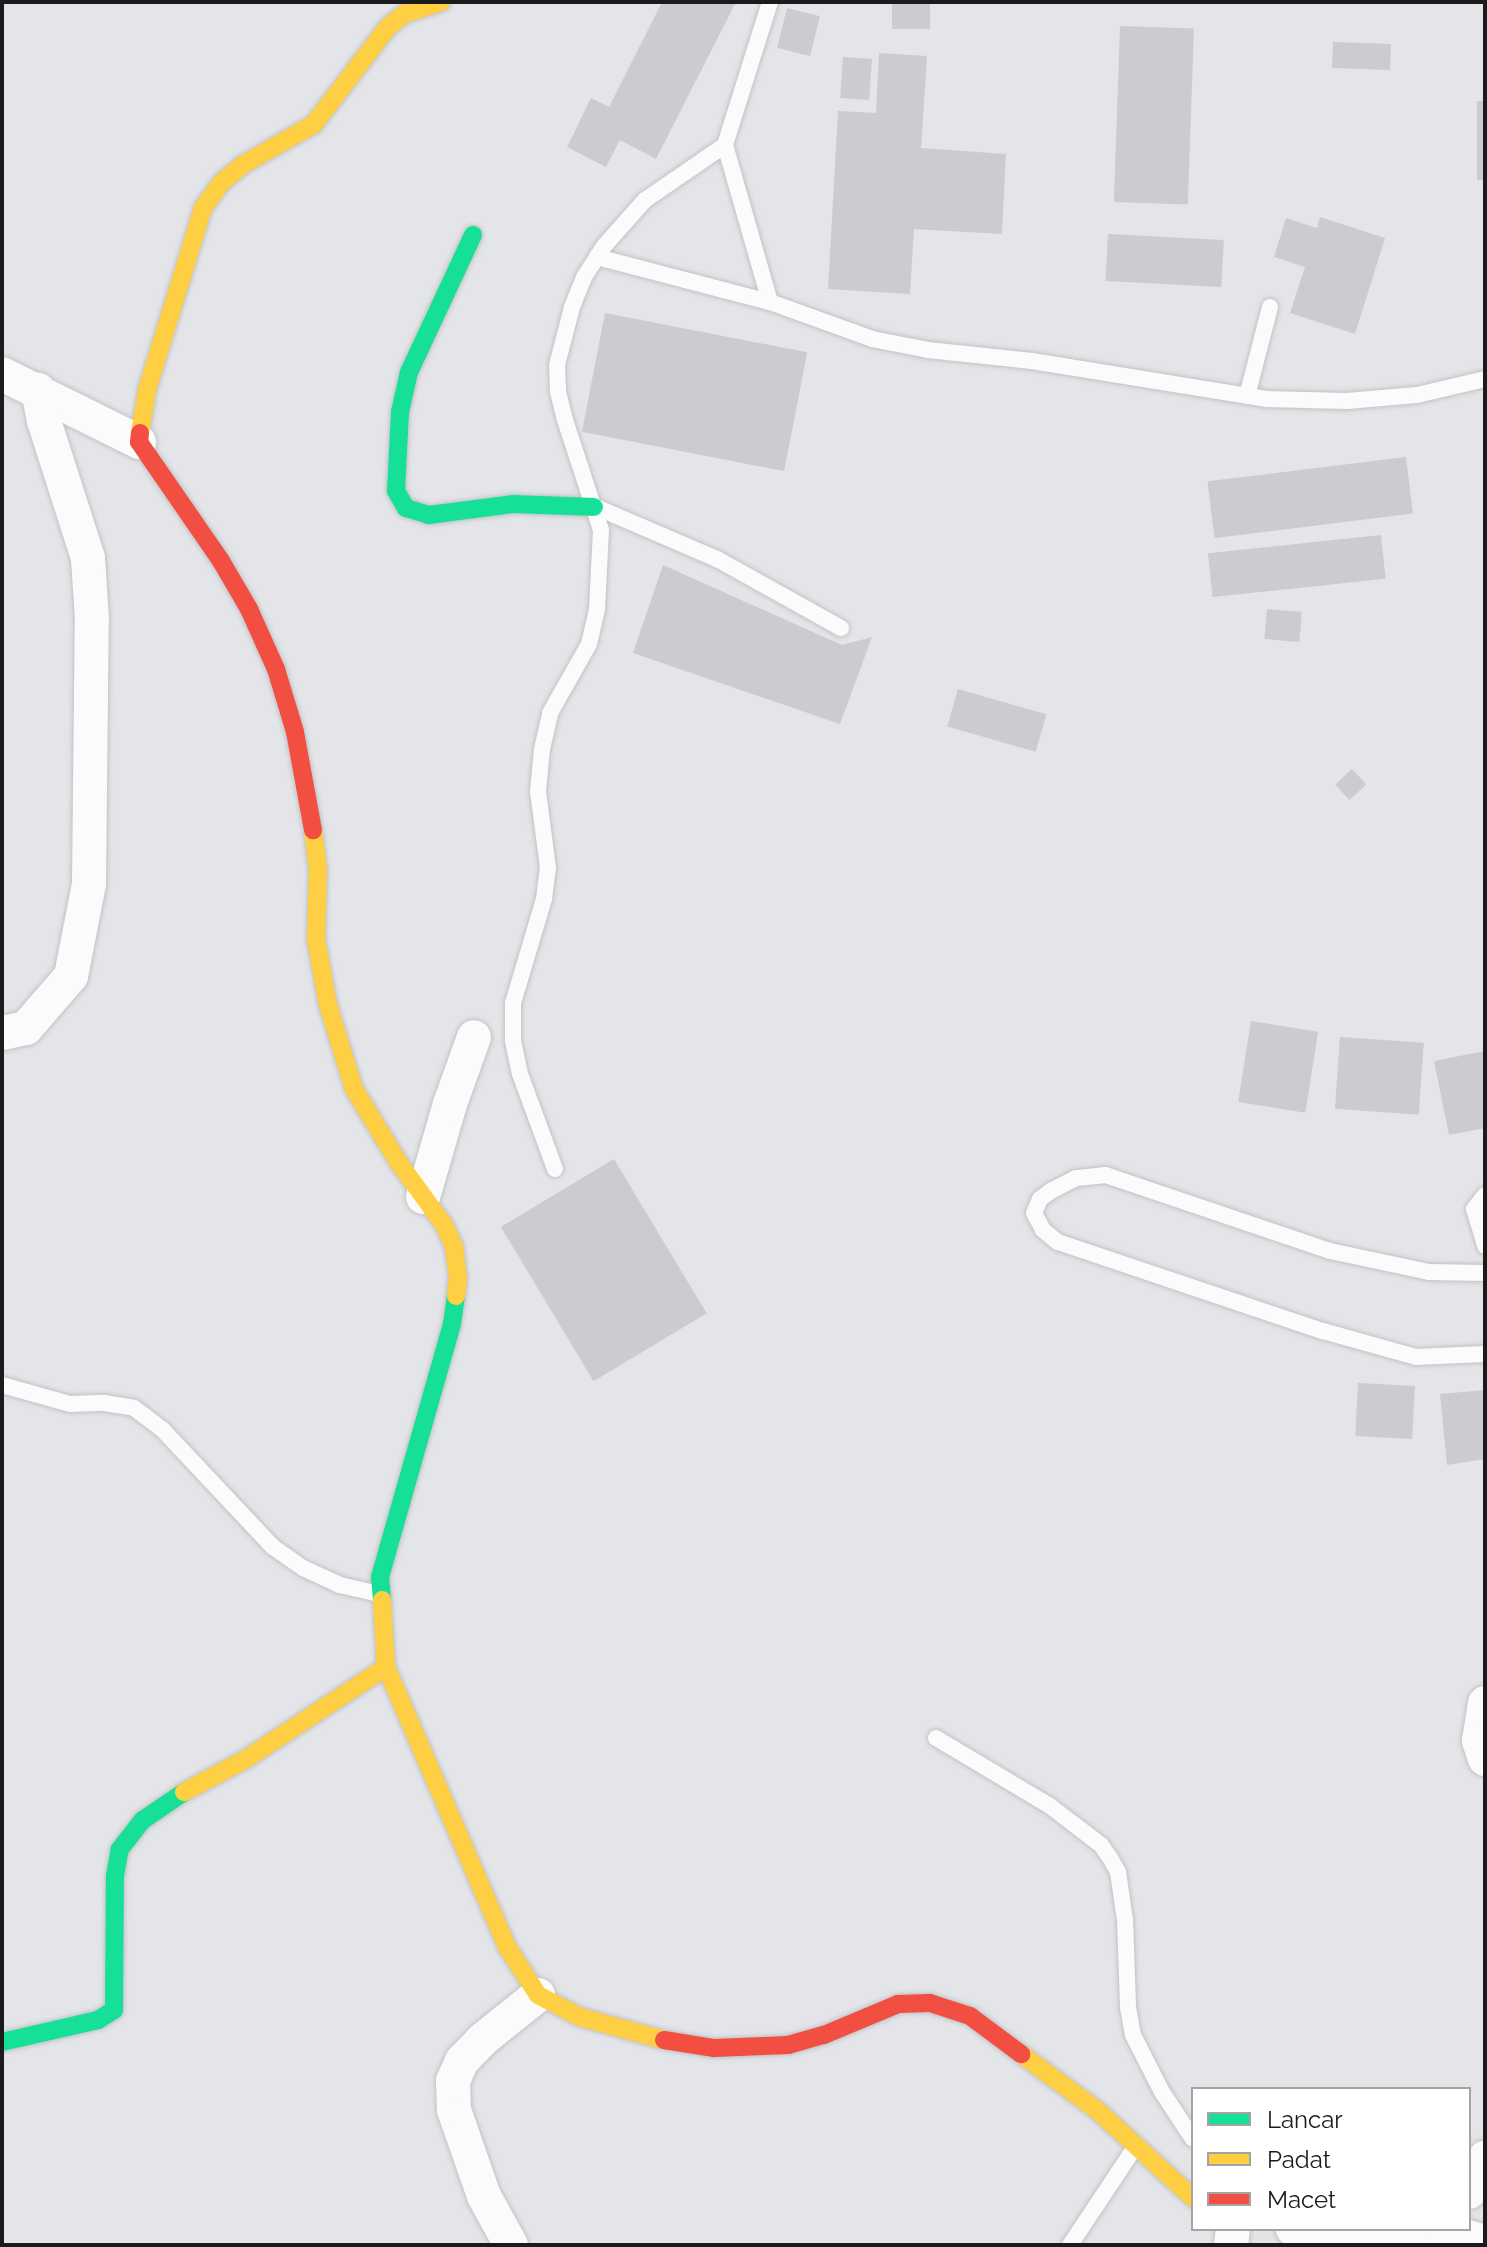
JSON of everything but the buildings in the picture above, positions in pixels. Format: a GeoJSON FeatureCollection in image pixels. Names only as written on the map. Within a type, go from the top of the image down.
{"type":"FeatureCollection","features":[{"type":"Feature","properties":{"kind":"street"},"geometry":{"type":"LineString","coordinates":[[139,442],[147,390],[203,208],[221,183],[244,164],[314,124],[388,27],[404,14],[441,2]]}},
{"type":"Feature","properties":{"kind":"street"},"geometry":{"type":"LineString","coordinates":[[473,235],[409,372],[400,412],[396,491],[406,508],[429,515],[514,504],[594,507]]}},
{"type":"Feature","properties":{"kind":"street"},"geometry":{"type":"LineString","coordinates":[[2,374],[139,442],[221,561],[249,609],[276,669],[308,794],[318,870],[316,939],[328,1005],[354,1089],[444,1225],[454,1246],[458,1277],[441,1371],[395,1514],[380,1577],[386,1667],[507,1947],[538,1995],[580,2017],[636,2035],[714,2048],[788,2045],[824,2035],[898,2004],[930,2003],[970,2016],[1098,2111],[1191,2196]]}},
{"type":"Feature","properties":{"kind":"street"},"geometry":{"type":"LineString","coordinates":[[2,1033],[26,1028],[71,976],[89,884],[92,619],[88,558],[44,421],[38,390]]}},
{"type":"Feature","properties":{"kind":"street"},"geometry":{"type":"LineString","coordinates":[[423,1197],[474,1037]]}},
{"type":"Feature","properties":{"kind":"street"},"geometry":{"type":"LineString","coordinates":[[2,2042],[98,2020],[114,2010],[115,1876],[120,1849],[143,1820],[166,1801],[246,1759],[386,1667]]}},
{"type":"Feature","properties":{"kind":"street"},"geometry":{"type":"LineString","coordinates":[[1485,1703],[1479,1741],[1485,1759]]}},
{"type":"Feature","properties":{"kind":"street"},"geometry":{"type":"LineString","coordinates":[[511,2245],[484,2196],[454,2110],[453,2081],[462,2061],[482,2040],[538,1995]]}},
{"type":"Feature","properties":{"kind":"street"},"geometry":{"type":"LineString","coordinates":[[1471,2188],[1485,2157]]}},
{"type":"Feature","properties":{"kind":"street"},"geometry":{"type":"LineString","coordinates":[[1332,2231],[1411,2235],[1430,2231]]}},
{"type":"Feature","properties":{"kind":"street"},"geometry":{"type":"LineString","coordinates":[[1447,2231],[1485,2242]]}},
{"type":"Feature","properties":{"kind":"lane"},"geometry":{"type":"LineString","coordinates":[[770,2],[725,145],[770,302]]}},
{"type":"Feature","properties":{"kind":"lane"},"geometry":{"type":"LineString","coordinates":[[555,1169],[520,1074],[513,1040],[513,1003],[544,899],[548,868],[538,791],[542,749],[550,713],[589,644],[597,609],[601,530],[565,420],[558,391],[557,365],[572,307],[584,277],[597,257],[645,200],[725,145]]}},
{"type":"Feature","properties":{"kind":"lane"},"geometry":{"type":"LineString","coordinates":[[597,257],[770,302],[872,339],[928,350],[1032,361],[1247,396],[1347,401],[1417,395],[1485,379]]}},
{"type":"Feature","properties":{"kind":"lane"},"geometry":{"type":"LineString","coordinates":[[1247,396],[1270,307]]}},
{"type":"Feature","properties":{"kind":"lane"},"geometry":{"type":"LineString","coordinates":[[594,507],[717,559],[841,628]]}},
{"type":"Feature","properties":{"kind":"lane"},"geometry":{"type":"LineString","coordinates":[[1485,1273],[1429,1272],[1330,1251],[1106,1175],[1076,1178],[1052,1190],[1040,1199],[1034,1213],[1043,1230],[1058,1242],[1323,1331],[1416,1357],[1485,1354]]}},
{"type":"Feature","properties":{"kind":"lane"},"geometry":{"type":"LineString","coordinates":[[1485,1195],[1474,1209],[1485,1246]]}},
{"type":"Feature","properties":{"kind":"lane"},"geometry":{"type":"LineString","coordinates":[[2,1385],[70,1404],[104,1403],[134,1408],[162,1429],[273,1547],[303,1568],[340,1585],[380,1594]]}},
{"type":"Feature","properties":{"kind":"lane"},"geometry":{"type":"LineString","coordinates":[[936,1738],[1050,1806],[1101,1845],[1110,1858],[1118,1872],[1125,1920],[1128,2007],[1133,2035],[1162,2092],[1191,2136]]}},
{"type":"Feature","properties":{"kind":"lane"},"geometry":{"type":"LineString","coordinates":[[1070,2245],[1135,2147]]}},
{"type":"Feature","properties":{"kind":"traffic: fast"},"geometry":{"type":"LineString","coordinates":[[473,235],[409,372],[400,412],[396,491],[406,508],[429,515],[514,504],[594,507]]}},
{"type":"Feature","properties":{"kind":"traffic: fast"},"geometry":{"type":"LineString","coordinates":[[382,1600],[380,1577],[452,1324],[456,1296]]}},
{"type":"Feature","properties":{"kind":"traffic: fast"},"geometry":{"type":"LineString","coordinates":[[2,2042],[98,2020],[114,2010],[115,1876],[120,1849],[143,1820],[184,1792]]}},
{"type":"Feature","properties":{"kind":"traffic: slow"},"geometry":{"type":"LineString","coordinates":[[140,433],[147,390],[203,208],[221,183],[244,164],[314,124],[388,27],[404,14],[441,2]]}},
{"type":"Feature","properties":{"kind":"traffic: slow"},"geometry":{"type":"LineString","coordinates":[[313,830],[318,870],[316,939],[328,1005],[354,1089],[399,1163],[444,1225],[454,1246],[458,1277],[456,1296]]}},
{"type":"Feature","properties":{"kind":"traffic: slow"},"geometry":{"type":"LineString","coordinates":[[382,1600],[386,1667],[507,1947],[538,1995],[580,2017],[664,2040]]}},
{"type":"Feature","properties":{"kind":"traffic: slow"},"geometry":{"type":"LineString","coordinates":[[184,1792],[246,1759],[386,1667]]}},
{"type":"Feature","properties":{"kind":"traffic: slow"},"geometry":{"type":"LineString","coordinates":[[1021,2054],[1098,2111],[1191,2196]]}},
{"type":"Feature","properties":{"kind":"traffic: jam"},"geometry":{"type":"LineString","coordinates":[[140,433],[139,442],[221,561],[249,609],[276,669],[295,732],[313,830]]}},
{"type":"Feature","properties":{"kind":"traffic: jam"},"geometry":{"type":"LineString","coordinates":[[664,2040],[714,2048],[788,2045],[824,2035],[898,2004],[930,2003],[970,2016],[1021,2054]]}}]}
